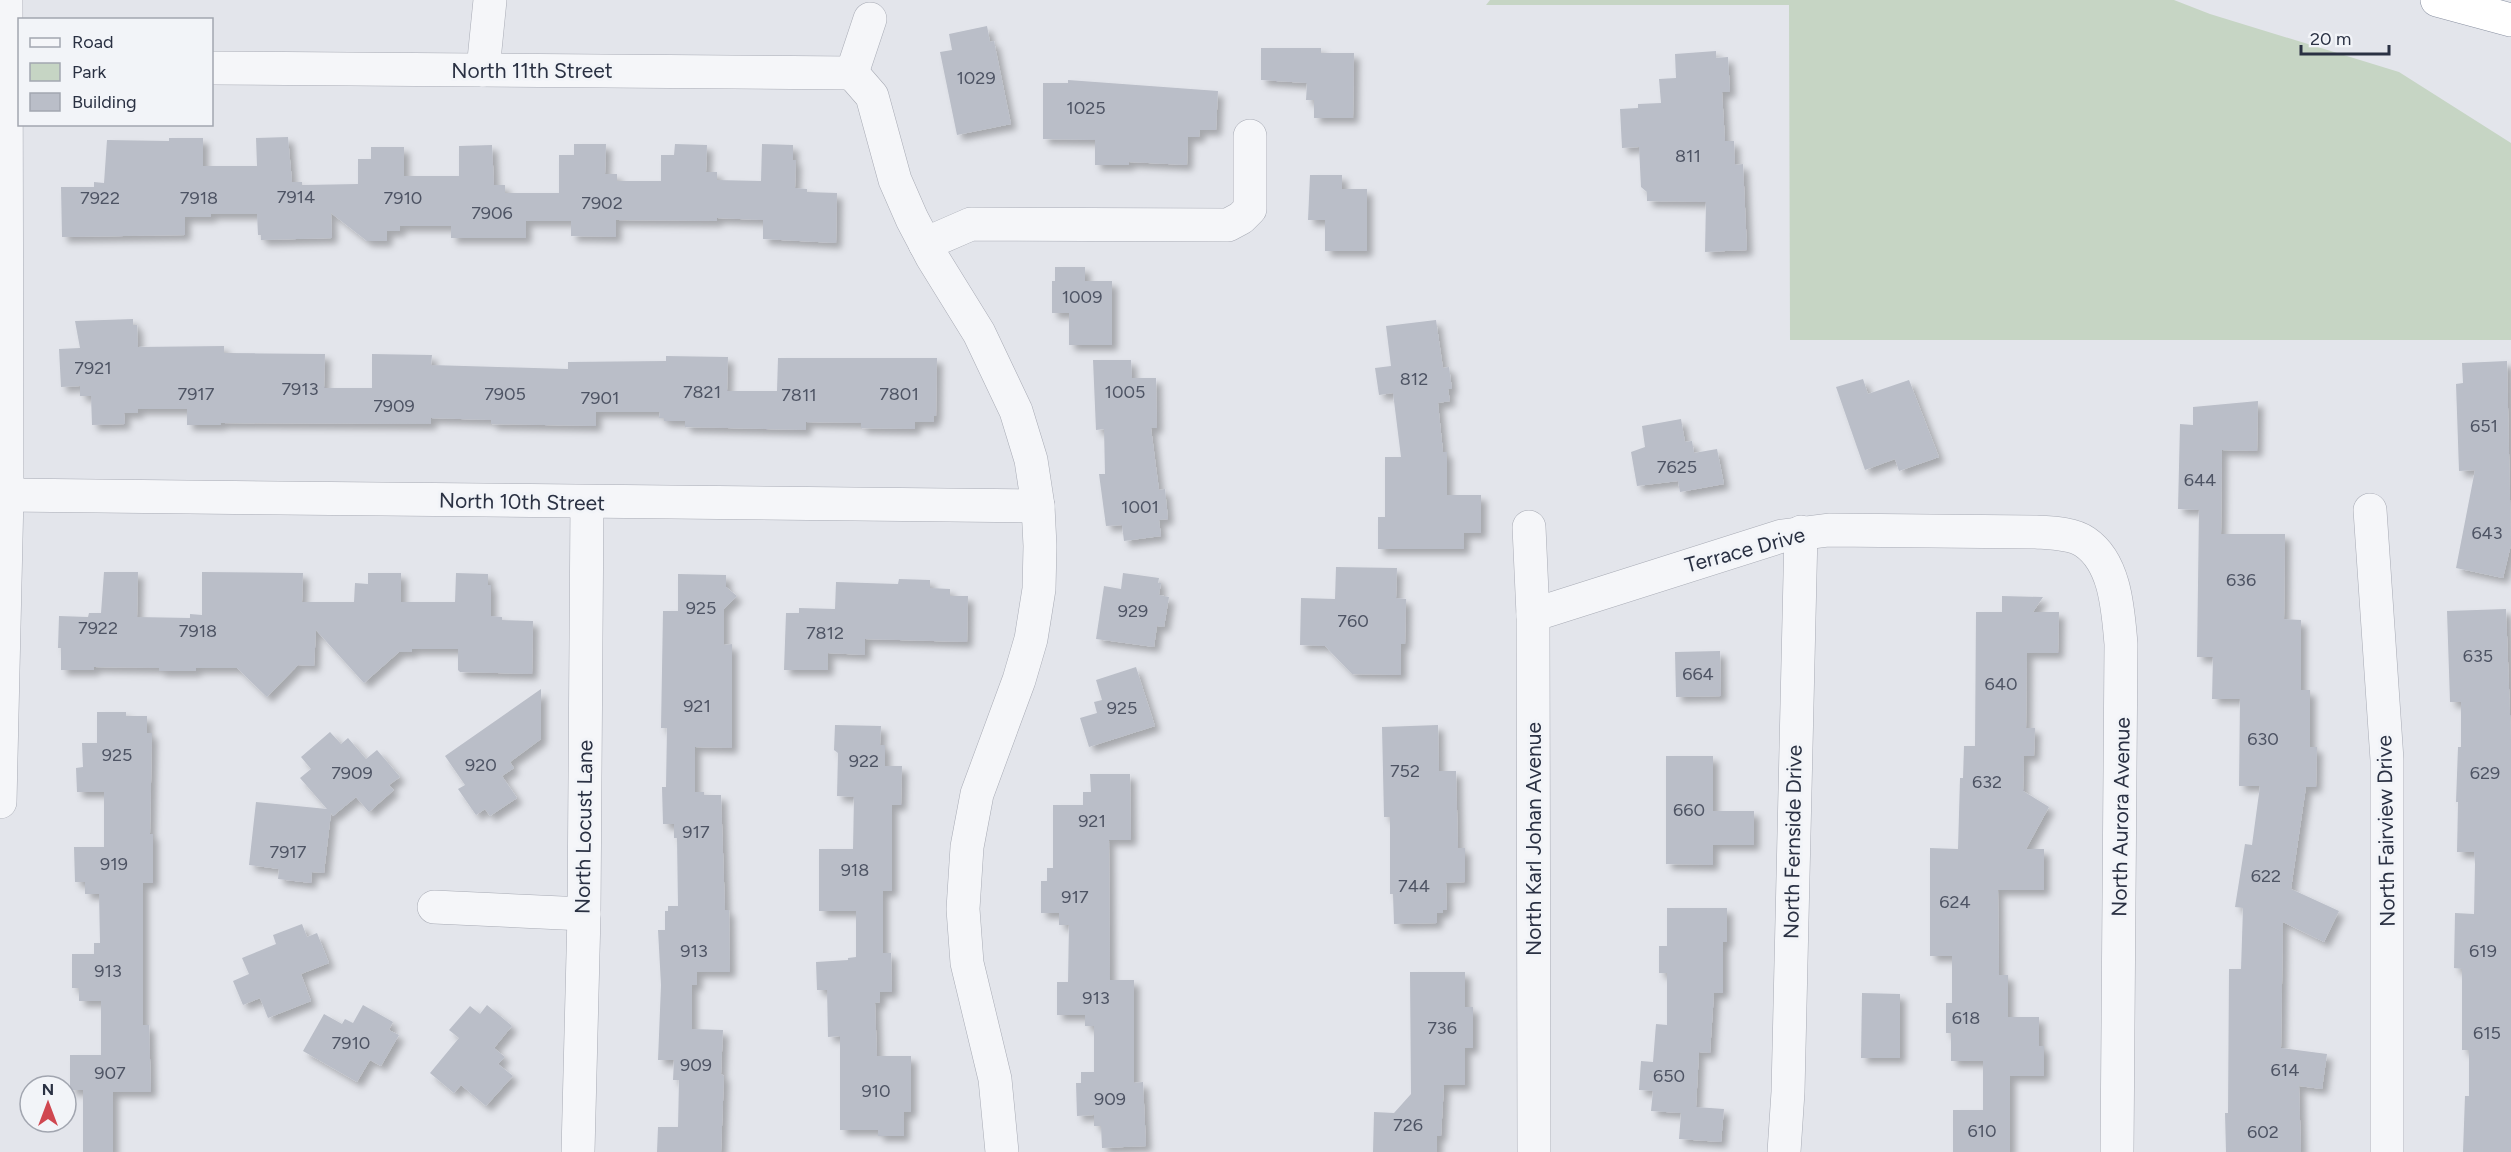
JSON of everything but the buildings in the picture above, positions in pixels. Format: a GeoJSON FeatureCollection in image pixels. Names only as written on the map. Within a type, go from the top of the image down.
{"type":"FeatureCollection","features":[{"type":"Feature","properties":{"kind":"highway"},"geometry":{"type":"LineString","coordinates":[[2437,0],[2511,20]]}},
{"type":"Feature","properties":{"kind":"street"},"geometry":{"type":"LineString","coordinates":[[0,802],[7,495],[12,67],[6,0]]}},
{"type":"Feature","properties":{"kind":"street"},"geometry":{"type":"LineString","coordinates":[[483,70],[490,0]]}},
{"type":"Feature","properties":{"kind":"street"},"geometry":{"type":"LineString","coordinates":[[870,19],[852,73],[872,96],[895,180],[925,244],[979,333],[1017,411],[1030,460],[1038,506],[1039,589],[1030,639],[1019,680],[977,794],[967,847],[963,909],[967,963],[995,1079],[1002,1152]]}},
{"type":"Feature","properties":{"kind":"street","name":"North 11th Street"},"geometry":{"type":"LineString","coordinates":[[213,68],[852,73]]}},
{"type":"Feature","properties":{"kind":"street"},"geometry":{"type":"LineString","coordinates":[[925,244],[971,224],[1228,225],[1241,218],[1250,209],[1250,136]]}},
{"type":"Feature","properties":{"kind":"street","name":"North 10th Street"},"geometry":{"type":"LineString","coordinates":[[7,495],[1038,506]]}},
{"type":"Feature","properties":{"kind":"street","name":"North Locust Lane"},"geometry":{"type":"LineString","coordinates":[[578,1152],[584,914],[587,502]]}},
{"type":"Feature","properties":{"kind":"street","name":"North Fairview Drive"},"geometry":{"type":"LineString","coordinates":[[2370,510],[2386,760],[2387,1152]]}},
{"type":"Feature","properties":{"kind":"street","name":"North Karl Johan Avenue"},"geometry":{"type":"LineString","coordinates":[[1529,527],[1533,615],[1534,1152]]}},
{"type":"Feature","properties":{"kind":"street","name":"Terrace Drive"},"geometry":{"type":"LineString","coordinates":[[1533,615],[1755,544],[1801,532],[1829,530],[2036,532]]}},
{"type":"Feature","properties":{"kind":"street","name":"North Fernside Drive"},"geometry":{"type":"LineString","coordinates":[[1784,1152],[1788,1092],[1801,532]]}},
{"type":"Feature","properties":{"kind":"street","name":"North Aurora Avenue"},"geometry":{"type":"LineString","coordinates":[[2036,532],[2061,533],[2085,541],[2100,556],[2111,580],[2118,608],[2122,704],[2117,1152]]}},
{"type":"Feature","properties":{"kind":"street"},"geometry":{"type":"LineString","coordinates":[[434,907],[584,914]]}},
{"type":"Feature","properties":{"kind":"green space"},"geometry":{"type":"Polygon","coordinates":[[[1490,0],[2174,0],[2210,14],[2399,72],[2511,143],[2511,340],[1790,340],[1789,5],[1486,5],[1490,0]]]}}]}
